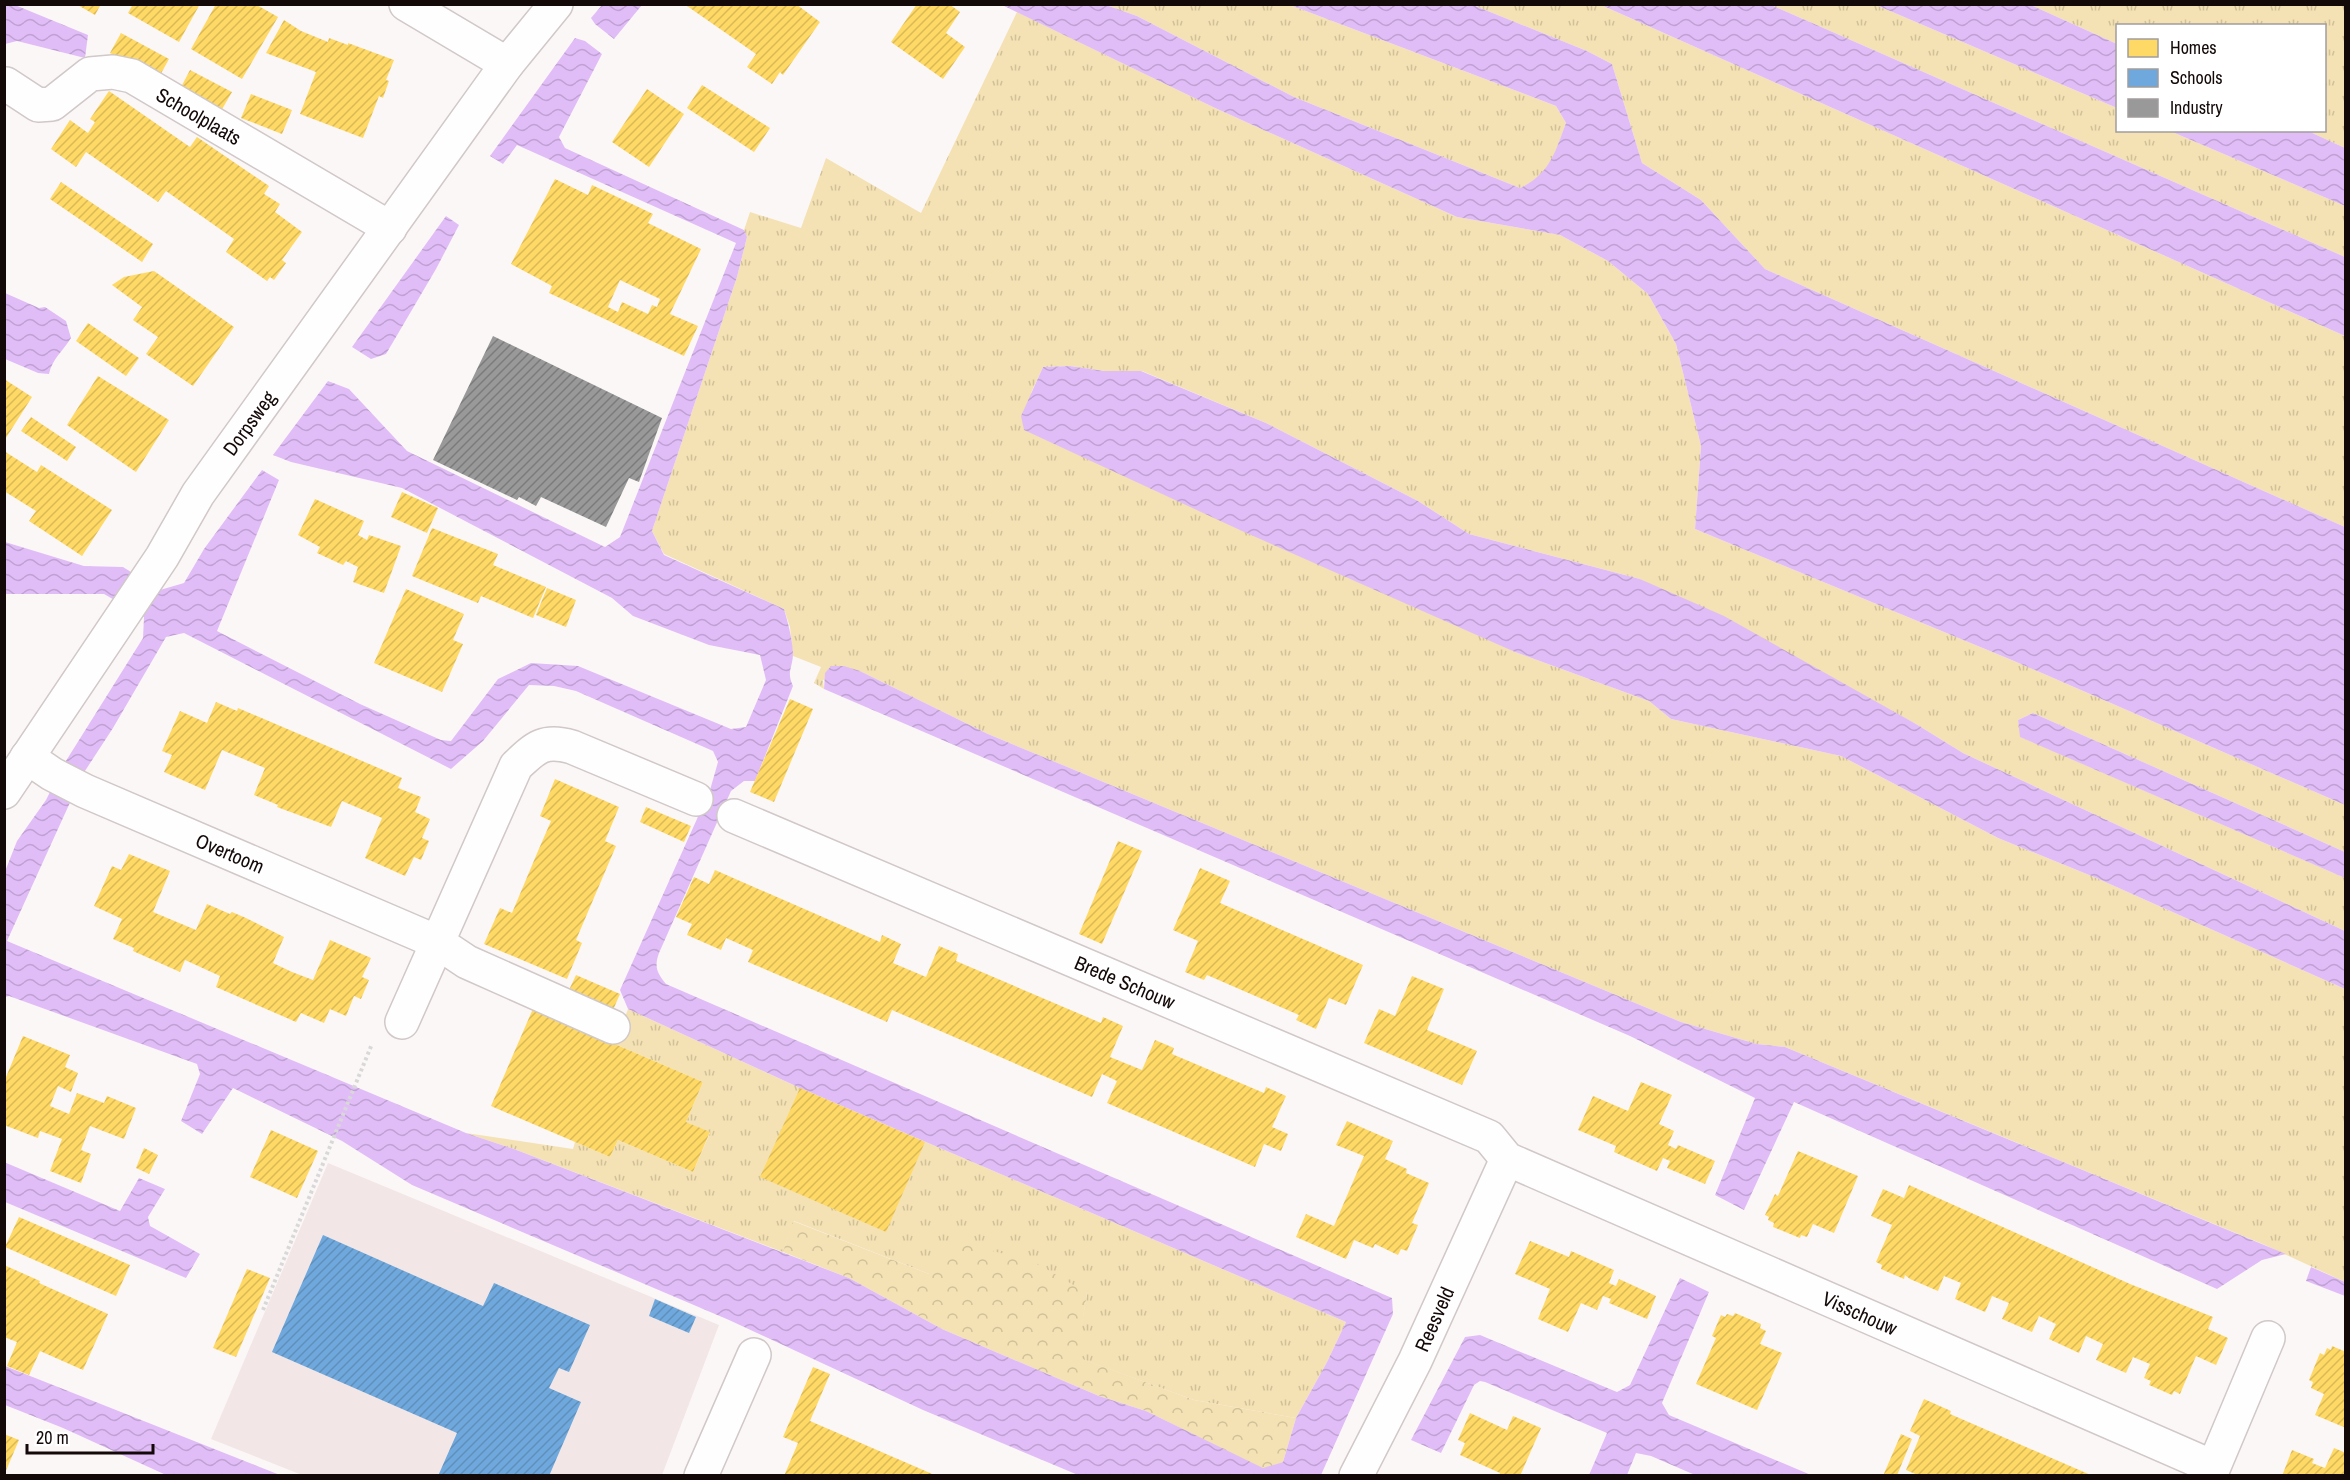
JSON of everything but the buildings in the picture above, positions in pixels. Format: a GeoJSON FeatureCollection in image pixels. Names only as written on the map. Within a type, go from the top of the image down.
{"type":"FeatureCollection","features":[{"type":"Feature","properties":{"kind":"street"},"geometry":{"type":"LineString","coordinates":[[406,4],[507,64]]}},
{"type":"Feature","properties":{"kind":"street","name":"Dorpsweg"},"geometry":{"type":"LineString","coordinates":[[4,792],[39,766],[119,620],[162,557],[198,494],[507,64],[556,4]]}},
{"type":"Feature","properties":{"kind":"street","name":"Schoolplaats"},"geometry":{"type":"LineString","coordinates":[[6,84],[38,105],[52,104],[90,74],[113,72],[132,76],[390,228]]}},
{"type":"Feature","properties":{"kind":"street"},"geometry":{"type":"LineString","coordinates":[[402,1022],[516,766],[534,748],[554,742],[572,747],[696,800]]}},
{"type":"Feature","properties":{"kind":"street","name":"Overtoom"},"geometry":{"type":"LineString","coordinates":[[39,766],[85,791],[437,942],[466,962],[613,1027]]}},
{"type":"Feature","properties":{"kind":"street","name":"Brede Schouw"},"geometry":{"type":"LineString","coordinates":[[734,816],[1489,1137],[1507,1159]]}},
{"type":"Feature","properties":{"kind":"street","name":"Visschouw"},"geometry":{"type":"LineString","coordinates":[[1507,1159],[2211,1471],[2268,1338]]}},
{"type":"Feature","properties":{"kind":"street","name":"Reesveld"},"geometry":{"type":"LineString","coordinates":[[1356,1476],[1415,1361],[1507,1159]]}},
{"type":"Feature","properties":{"kind":"street"},"geometry":{"type":"LineString","coordinates":[[701,1476],[754,1355]]}},
{"type":"Feature","properties":{"kind":"path"},"geometry":{"type":"LineString","coordinates":[[263,1310],[361,1071]]}},
{"type":"Feature","properties":{"kind":"shaded area"},"geometry":{"type":"Polygon","coordinates":[[[328,1163],[719,1325],[662,1475],[302,1475],[211,1439],[328,1163]]]}},
{"type":"Feature","properties":{"kind":"green space"},"geometry":{"type":"Polygon","coordinates":[[[1106,5],[1290,5],[1556,106],[1566,123],[1550,162],[1539,176],[1520,188],[1294,97],[1137,16],[1106,5]]]}},
{"type":"Feature","properties":{"kind":"green space"},"geometry":{"type":"Polygon","coordinates":[[[1473,5],[1601,5],[2345,336],[2345,527],[1765,269],[1701,200],[1642,163],[1612,64],[1587,51],[1473,5]]]}},
{"type":"Feature","properties":{"kind":"green space"},"geometry":{"type":"Polygon","coordinates":[[[1771,5],[1876,5],[2116,108],[2116,132],[2172,132],[2345,206],[2345,257],[1771,5]]]}},
{"type":"Feature","properties":{"kind":"green space"},"geometry":{"type":"Polygon","coordinates":[[[2031,5],[2345,5],[2345,148],[2310,132],[2326,132],[2326,24],[2116,24],[2116,44],[2031,5]]]}},
{"type":"Feature","properties":{"kind":"green space"},"geometry":{"type":"Polygon","coordinates":[[[1017,12],[1215,108],[1457,217],[1560,235],[1608,261],[1648,294],[1676,344],[1701,446],[1695,529],[2014,661],[2345,805],[2345,852],[2033,713],[2018,720],[2021,737],[2345,878],[2345,931],[1963,753],[1916,724],[1640,579],[1469,534],[1418,501],[1266,423],[1142,371],[1104,371],[1070,366],[1043,367],[1031,393],[1515,652],[1649,701],[1671,719],[1841,756],[1998,838],[2094,877],[2345,989],[2345,1282],[2265,1245],[1785,1047],[1757,1044],[1681,1022],[988,734],[860,671],[823,680],[824,689],[814,683],[821,667],[793,656],[790,627],[784,609],[664,554],[652,531],[737,277],[747,237],[744,230],[750,212],[801,228],[826,158],[921,213],[1017,12]]]}},
{"type":"Feature","properties":{"kind":"green space"},"geometry":{"type":"Polygon","coordinates":[[[628,1009],[800,1088],[1346,1322],[1296,1418],[1194,1400],[1076,1357],[1087,1293],[929,1274],[794,1221],[783,1252],[514,1149],[466,1133],[573,1149],[575,1142],[610,1157],[618,1140],[693,1172],[710,1133],[686,1122],[703,1082],[615,1044],[628,1009]]]}},
{"type":"Feature","properties":{"kind":"green space"},"geometry":{"type":"Polygon","coordinates":[[[793,1221],[929,1274],[949,1241],[1031,1260],[1087,1293],[1077,1357],[1194,1400],[1296,1418],[1283,1462],[1263,1469],[1146,1411],[1099,1396],[942,1329],[849,1278],[783,1252],[793,1221]]]}},
{"type":"Feature","properties":{"kind":"water"},"geometry":{"type":"Polygon","coordinates":[[[5,4],[15,5],[88,35],[85,58],[17,41],[5,44],[5,4]]]}},
{"type":"Feature","properties":{"kind":"water"},"geometry":{"type":"Polygon","coordinates":[[[602,5],[642,5],[614,39],[591,18],[602,5]]]}},
{"type":"Feature","properties":{"kind":"water"},"geometry":{"type":"Polygon","coordinates":[[[1002,5],[1106,5],[1137,16],[1294,97],[1520,188],[1545,169],[1555,153],[1566,123],[1556,106],[1290,5],[1473,5],[1587,51],[1612,64],[1642,163],[1701,200],[1765,269],[2345,527],[2345,805],[2014,661],[1695,529],[1701,446],[1676,344],[1648,294],[1608,261],[1560,235],[1457,217],[1215,108],[1002,5]]]}},
{"type":"Feature","properties":{"kind":"water"},"geometry":{"type":"Polygon","coordinates":[[[1601,5],[1771,5],[2345,257],[2345,336],[1601,5]]]}},
{"type":"Feature","properties":{"kind":"water"},"geometry":{"type":"Polygon","coordinates":[[[1876,5],[2031,5],[2116,44],[2116,108],[1876,5]]]}},
{"type":"Feature","properties":{"kind":"water"},"geometry":{"type":"Polygon","coordinates":[[[575,38],[585,41],[602,54],[559,137],[565,148],[744,230],[747,237],[737,277],[652,531],[664,555],[784,609],[792,647],[793,658],[790,673],[793,686],[755,781],[744,781],[731,791],[659,953],[657,970],[660,976],[666,984],[1392,1298],[1393,1314],[1321,1475],[1078,1475],[923,1410],[729,1320],[412,1185],[342,1141],[233,1088],[202,1134],[181,1121],[200,1074],[197,1064],[9,996],[5,997],[4,874],[17,841],[46,800],[64,764],[143,638],[144,617],[104,594],[5,594],[5,542],[84,566],[123,567],[160,590],[184,583],[204,549],[262,470],[279,480],[217,631],[360,704],[441,740],[451,741],[498,679],[531,663],[578,666],[731,729],[746,727],[766,680],[760,655],[709,645],[633,616],[612,598],[402,488],[291,462],[273,455],[328,381],[349,389],[407,451],[605,547],[620,537],[736,243],[517,145],[503,164],[490,156],[575,38]],[[184,633],[166,637],[113,728],[83,774],[7,941],[466,1133],[514,1149],[849,1278],[942,1329],[1099,1396],[1146,1411],[1263,1468],[1283,1462],[1296,1418],[1346,1322],[800,1088],[628,1009],[620,990],[710,790],[718,762],[713,751],[576,691],[554,686],[529,685],[483,741],[451,769],[184,633]]]}},
{"type":"Feature","properties":{"kind":"water"},"geometry":{"type":"Polygon","coordinates":[[[2172,132],[2310,132],[2345,148],[2345,206],[2172,132]]]}},
{"type":"Feature","properties":{"kind":"water"},"geometry":{"type":"Polygon","coordinates":[[[446,216],[459,225],[436,269],[386,354],[371,359],[352,347],[446,216]]]}},
{"type":"Feature","properties":{"kind":"water"},"geometry":{"type":"Polygon","coordinates":[[[5,293],[39,308],[45,307],[66,321],[71,338],[55,359],[49,374],[38,373],[5,359],[5,293]]]}},
{"type":"Feature","properties":{"kind":"water"},"geometry":{"type":"Polygon","coordinates":[[[1070,366],[1104,371],[1141,371],[1266,423],[1418,501],[1469,534],[1640,579],[1724,616],[1963,753],[2345,931],[2345,989],[2094,877],[1998,838],[1841,756],[1671,719],[1649,701],[1515,652],[1242,531],[1024,430],[1021,416],[1043,367],[1070,366]]]}},
{"type":"Feature","properties":{"kind":"water"},"geometry":{"type":"Polygon","coordinates":[[[831,666],[844,666],[860,671],[988,734],[1681,1022],[1757,1044],[1785,1047],[2286,1254],[2262,1260],[2217,1289],[1794,1102],[1744,1210],[1715,1195],[1755,1098],[1630,1036],[824,689],[825,673],[831,666]]]}},
{"type":"Feature","properties":{"kind":"water"},"geometry":{"type":"Polygon","coordinates":[[[2033,713],[2345,852],[2345,878],[2020,737],[2018,720],[2033,713]]]}},
{"type":"Feature","properties":{"kind":"water"},"geometry":{"type":"Polygon","coordinates":[[[4,1162],[120,1211],[139,1178],[165,1189],[148,1217],[150,1226],[200,1254],[186,1278],[5,1202],[4,1162]]]}},
{"type":"Feature","properties":{"kind":"water"},"geometry":{"type":"Polygon","coordinates":[[[2311,1267],[2345,1282],[2345,1296],[2306,1281],[2311,1267]]]}},
{"type":"Feature","properties":{"kind":"water"},"geometry":{"type":"Polygon","coordinates":[[[1680,1278],[1709,1292],[1662,1403],[1669,1415],[1811,1475],[1695,1475],[1651,1456],[1636,1453],[1627,1475],[1589,1475],[1607,1433],[1480,1381],[1474,1385],[1441,1453],[1411,1440],[1465,1337],[1480,1335],[1617,1392],[1630,1385],[1680,1278]]]}},
{"type":"Feature","properties":{"kind":"water"},"geometry":{"type":"Polygon","coordinates":[[[5,1366],[280,1475],[166,1475],[63,1428],[5,1405],[5,1366]]]}}]}
